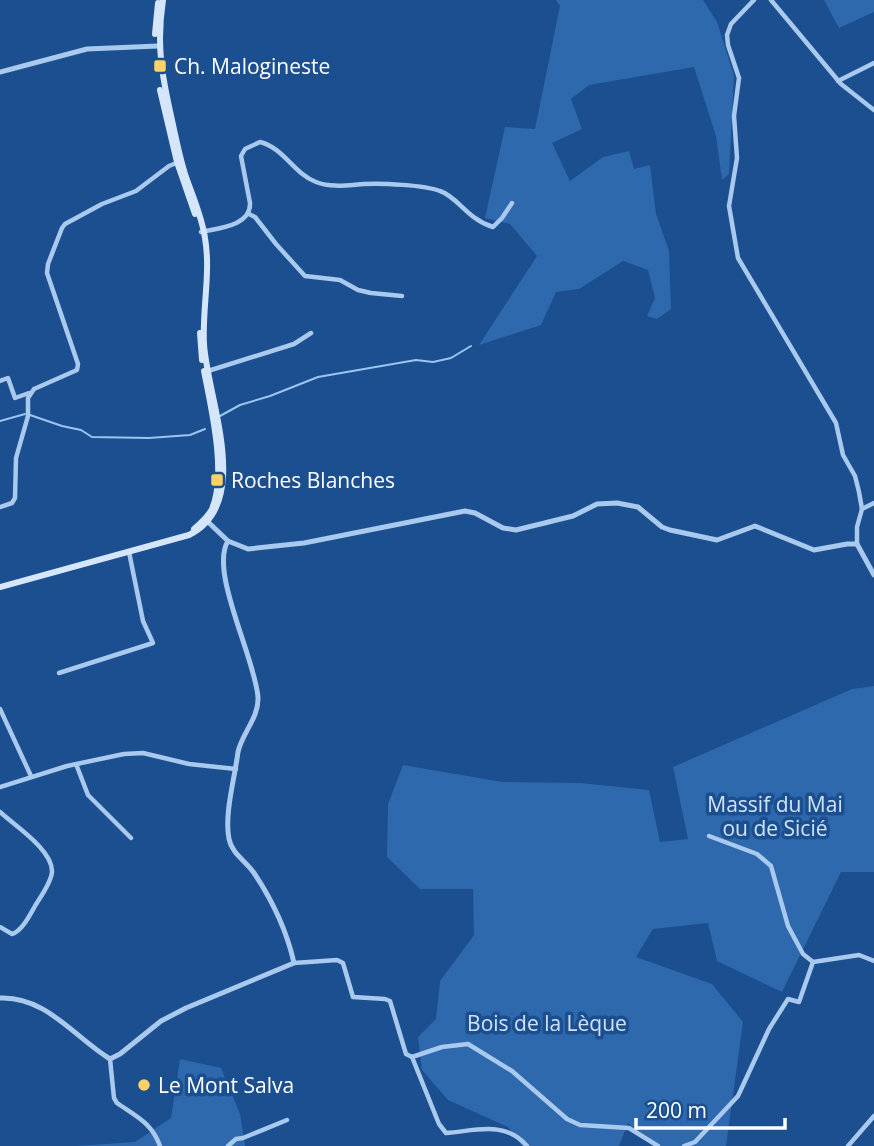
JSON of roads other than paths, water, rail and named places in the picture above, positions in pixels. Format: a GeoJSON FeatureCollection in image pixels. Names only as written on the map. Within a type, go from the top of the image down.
{"type":"FeatureCollection","features":[{"type":"Feature","properties":{"kind":"main road"},"geometry":{"type":"LineString","coordinates":[[0,587],[196,531],[219,501],[222,456],[220,426],[199,342],[203,298],[202,232],[179,162],[157,74],[160,0]]}},
{"type":"Feature","properties":{"kind":"street"},"geometry":{"type":"LineString","coordinates":[[754,0],[731,24],[727,35],[739,78],[734,116],[737,158],[729,206],[738,258],[836,423],[843,454],[857,484],[862,509],[857,527],[857,544],[874,575]]}},
{"type":"Feature","properties":{"kind":"street"},"geometry":{"type":"LineString","coordinates":[[771,0],[838,81],[874,110]]}},
{"type":"Feature","properties":{"kind":"street"},"geometry":{"type":"LineString","coordinates":[[0,72],[87,49],[157,46]]}},
{"type":"Feature","properties":{"kind":"street"},"geometry":{"type":"LineString","coordinates":[[838,81],[874,63]]}},
{"type":"Feature","properties":{"kind":"street"},"geometry":{"type":"LineString","coordinates":[[202,232],[240,221],[249,214],[250,203],[241,156],[251,144],[260,142],[278,151],[299,174],[314,182],[327,186],[388,185],[438,190],[472,218],[492,227],[512,203]]}},
{"type":"Feature","properties":{"kind":"street"},"geometry":{"type":"LineString","coordinates":[[0,380],[8,378],[15,398],[77,370],[78,364],[47,273],[62,228],[102,204],[135,191],[179,162]]}},
{"type":"Feature","properties":{"kind":"street"},"geometry":{"type":"LineString","coordinates":[[249,214],[255,217],[305,276],[340,280],[358,290],[371,293],[402,296]]}},
{"type":"Feature","properties":{"kind":"street"},"geometry":{"type":"LineString","coordinates":[[206,371],[284,348],[304,340],[311,333]]}},
{"type":"Feature","properties":{"kind":"street"},"geometry":{"type":"LineString","coordinates":[[0,507],[12,503],[15,498],[16,458],[28,416],[30,393]]}},
{"type":"Feature","properties":{"kind":"street"},"geometry":{"type":"LineString","coordinates":[[207,520],[228,541],[248,549],[337,537],[465,511],[475,513],[503,528],[516,530],[573,516],[597,505],[617,503],[638,507],[662,527],[670,530],[717,540],[755,526],[814,550],[857,544]]}},
{"type":"Feature","properties":{"kind":"street"},"geometry":{"type":"LineString","coordinates":[[862,509],[874,503]]}},
{"type":"Feature","properties":{"kind":"street"},"geometry":{"type":"LineString","coordinates":[[228,541],[222,556],[226,583],[250,657],[258,700],[254,718],[240,744],[230,810],[229,840],[235,852],[252,870],[275,909],[294,962]]}},
{"type":"Feature","properties":{"kind":"street"},"geometry":{"type":"LineString","coordinates":[[59,673],[153,643],[144,621],[129,552]]}},
{"type":"Feature","properties":{"kind":"street"},"geometry":{"type":"LineString","coordinates":[[0,709],[31,776]]}},
{"type":"Feature","properties":{"kind":"street"},"geometry":{"type":"LineString","coordinates":[[0,787],[104,756],[143,753],[189,764],[236,769]]}},
{"type":"Feature","properties":{"kind":"street"},"geometry":{"type":"LineString","coordinates":[[76,764],[88,795],[131,838]]}},
{"type":"Feature","properties":{"kind":"street"},"geometry":{"type":"LineString","coordinates":[[0,812],[41,848],[49,860],[52,873],[36,905],[17,932],[12,934],[0,927]]}},
{"type":"Feature","properties":{"kind":"street"},"geometry":{"type":"LineString","coordinates":[[709,836],[757,854],[771,866],[788,926],[803,954],[813,962],[859,955],[874,961]]}},
{"type":"Feature","properties":{"kind":"street"},"geometry":{"type":"LineString","coordinates":[[110,1059],[161,1021],[186,1008],[294,962],[337,960],[343,963],[353,997],[390,1001],[407,1054],[412,1056],[446,1133],[495,1128],[518,1138],[527,1146]]}},
{"type":"Feature","properties":{"kind":"street"},"geometry":{"type":"LineString","coordinates":[[684,1146],[695,1142],[738,1096],[769,1029],[788,999],[799,1002],[813,962]]}},
{"type":"Feature","properties":{"kind":"street"},"geometry":{"type":"LineString","coordinates":[[0,998],[9,997],[53,1013],[70,1030],[110,1059],[114,1098],[155,1131],[160,1146]]}},
{"type":"Feature","properties":{"kind":"street"},"geometry":{"type":"LineString","coordinates":[[412,1056],[442,1047],[468,1044],[512,1071],[568,1119],[580,1125],[629,1128],[659,1146]]}},
{"type":"Feature","properties":{"kind":"street"},"geometry":{"type":"LineString","coordinates":[[848,1146],[874,1116]]}},
{"type":"Feature","properties":{"kind":"street"},"geometry":{"type":"LineString","coordinates":[[228,1146],[236,1139],[287,1120]]}},
{"type":"Feature","properties":{"kind":"waterway"},"geometry":{"type":"LineString","coordinates":[[220,416],[240,405],[318,377],[416,360],[433,362],[451,358],[471,346]]}},
{"type":"Feature","properties":{"kind":"waterway"},"geometry":{"type":"LineString","coordinates":[[0,421],[25,414]]}},
{"type":"Feature","properties":{"kind":"waterway"},"geometry":{"type":"LineString","coordinates":[[30,415],[81,430],[92,437],[149,438],[190,435],[205,429]]}},
{"type":"Feature","properties":{"kind":"place","name":"Ch. Malogineste"},"geometry":{"type":"Point","coordinates":[160,66]}},
{"type":"Feature","properties":{"kind":"place","name":"Roches Blanches"},"geometry":{"type":"Point","coordinates":[217,480]}},
{"type":"Feature","properties":{"kind":"place","name":"Le Mont Salva"},"geometry":{"type":"Point","coordinates":[144,1085]}},
{"type":"Feature","properties":{"kind":"park label","name":"Massif du Mai ou de Sicié"},"geometry":{"type":"Point","coordinates":[775,816]}},
{"type":"Feature","properties":{"kind":"park label","name":"Bois de la Lèque"},"geometry":{"type":"Point","coordinates":[547,1023]}}]}
